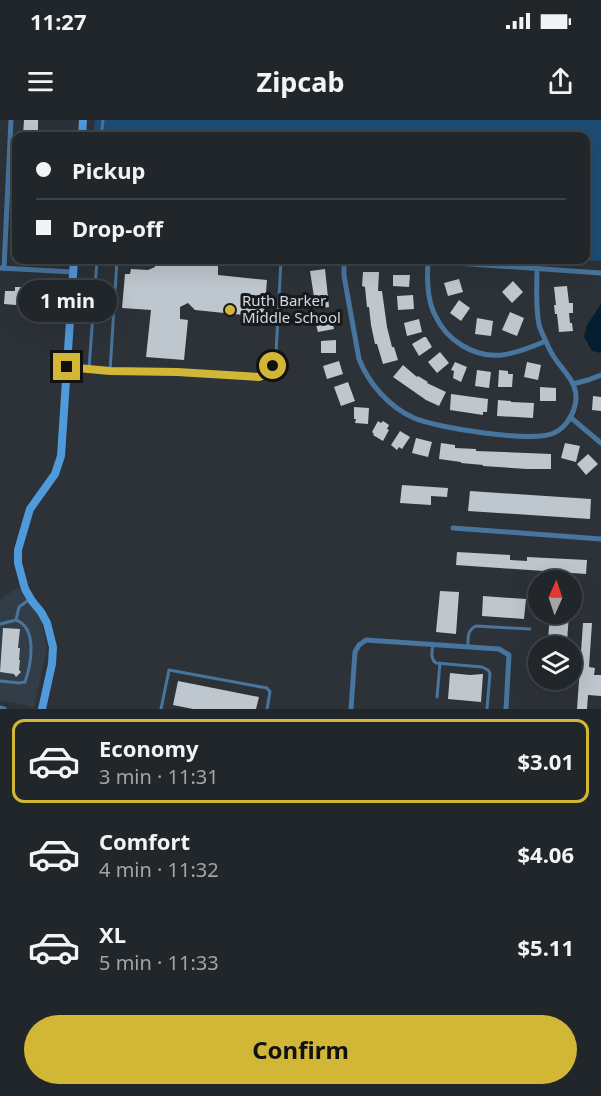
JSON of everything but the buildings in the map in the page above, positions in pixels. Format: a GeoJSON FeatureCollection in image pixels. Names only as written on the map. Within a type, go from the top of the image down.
{"type":"FeatureCollection","features":[{"type":"Feature","properties":{"kind":"street"},"geometry":{"type":"LineString","coordinates":[[11,120],[3,185],[2,268],[73,272]]}},
{"type":"Feature","properties":{"kind":"street"},"geometry":{"type":"LineString","coordinates":[[42,709],[52,663],[53,647],[47,623],[25,590],[20,575],[18,550],[30,509],[56,474],[61,456],[74,264]]}},
{"type":"Feature","properties":{"kind":"street"},"geometry":{"type":"LineString","coordinates":[[344,264],[344,276],[359,359],[364,372],[378,391],[414,418],[431,423],[484,433],[541,437],[554,433],[562,427],[570,417],[575,401],[572,379],[552,355],[539,325],[537,268]]}},
{"type":"Feature","properties":{"kind":"street"},"geometry":{"type":"LineString","coordinates":[[428,264],[427,283],[434,314],[445,332],[461,345],[480,354],[502,355],[546,341]]}},
{"type":"Feature","properties":{"kind":"street"},"geometry":{"type":"LineString","coordinates":[[475,264],[601,273]]}},
{"type":"Feature","properties":{"kind":"street"},"geometry":{"type":"LineString","coordinates":[[573,384],[601,375]]}},
{"type":"Feature","properties":{"kind":"street"},"geometry":{"type":"LineString","coordinates":[[570,417],[601,443]]}},
{"type":"Feature","properties":{"kind":"street"},"geometry":{"type":"LineString","coordinates":[[453,528],[601,539]]}},
{"type":"Feature","properties":{"kind":"street"},"geometry":{"type":"LineString","coordinates":[[351,709],[354,652],[366,640],[500,649],[509,655],[506,709]]}},
{"type":"Feature","properties":{"kind":"lane"},"geometry":{"type":"LineString","coordinates":[[89,369],[97,264]]}},
{"type":"Feature","properties":{"kind":"lane"},"geometry":{"type":"LineString","coordinates":[[67,367],[259,377],[269,373],[276,354],[281,264]]}},
{"type":"Feature","properties":{"kind":"lane"},"geometry":{"type":"LineString","coordinates":[[110,371],[117,265]]}},
{"type":"Feature","properties":{"kind":"lane"},"geometry":{"type":"LineString","coordinates":[[71,309],[114,312]]}},
{"type":"Feature","properties":{"kind":"lane"},"geometry":{"type":"LineString","coordinates":[[16,620],[19,607],[30,599]]}},
{"type":"Feature","properties":{"kind":"lane"},"geometry":{"type":"LineString","coordinates":[[0,624],[16,620],[21,622],[29,638],[31,653],[25,682],[0,681]]}},
{"type":"Feature","properties":{"kind":"lane"},"geometry":{"type":"LineString","coordinates":[[468,647],[472,627],[530,629]]}},
{"type":"Feature","properties":{"kind":"lane"},"geometry":{"type":"LineString","coordinates":[[433,644],[433,661],[486,668],[490,674],[488,709]]}},
{"type":"Feature","properties":{"kind":"lane"},"geometry":{"type":"LineString","coordinates":[[437,697],[440,663]]}},
{"type":"Feature","properties":{"kind":"lane"},"geometry":{"type":"LineString","coordinates":[[161,709],[169,670],[267,688],[270,692],[267,709]]}},
{"type":"Feature","properties":{"kind":"shaded area"},"geometry":{"type":"Polygon","coordinates":[[[95,120],[601,120],[601,261],[590,261],[590,132],[94,132],[95,120]]]}},
{"type":"Feature","properties":{"kind":"shaded area"},"geometry":{"type":"Polygon","coordinates":[[[601,304],[601,353],[592,351],[584,337],[587,325],[601,304]]]}},
{"type":"Feature","properties":{"kind":"shaded area"},"geometry":{"type":"Polygon","coordinates":[[[18,587],[40,617],[47,648],[34,707],[0,700],[0,600],[18,587]]]}},
{"type":"Feature","properties":{"kind":"place","name":"Ruth Barker Middle School"},"geometry":{"type":"Point","coordinates":[230,310]}},
{"type":"Feature","properties":{"kind":"route"},"geometry":{"type":"LineString","coordinates":[[67,367],[259,377],[269,373],[273,366]]}}]}
